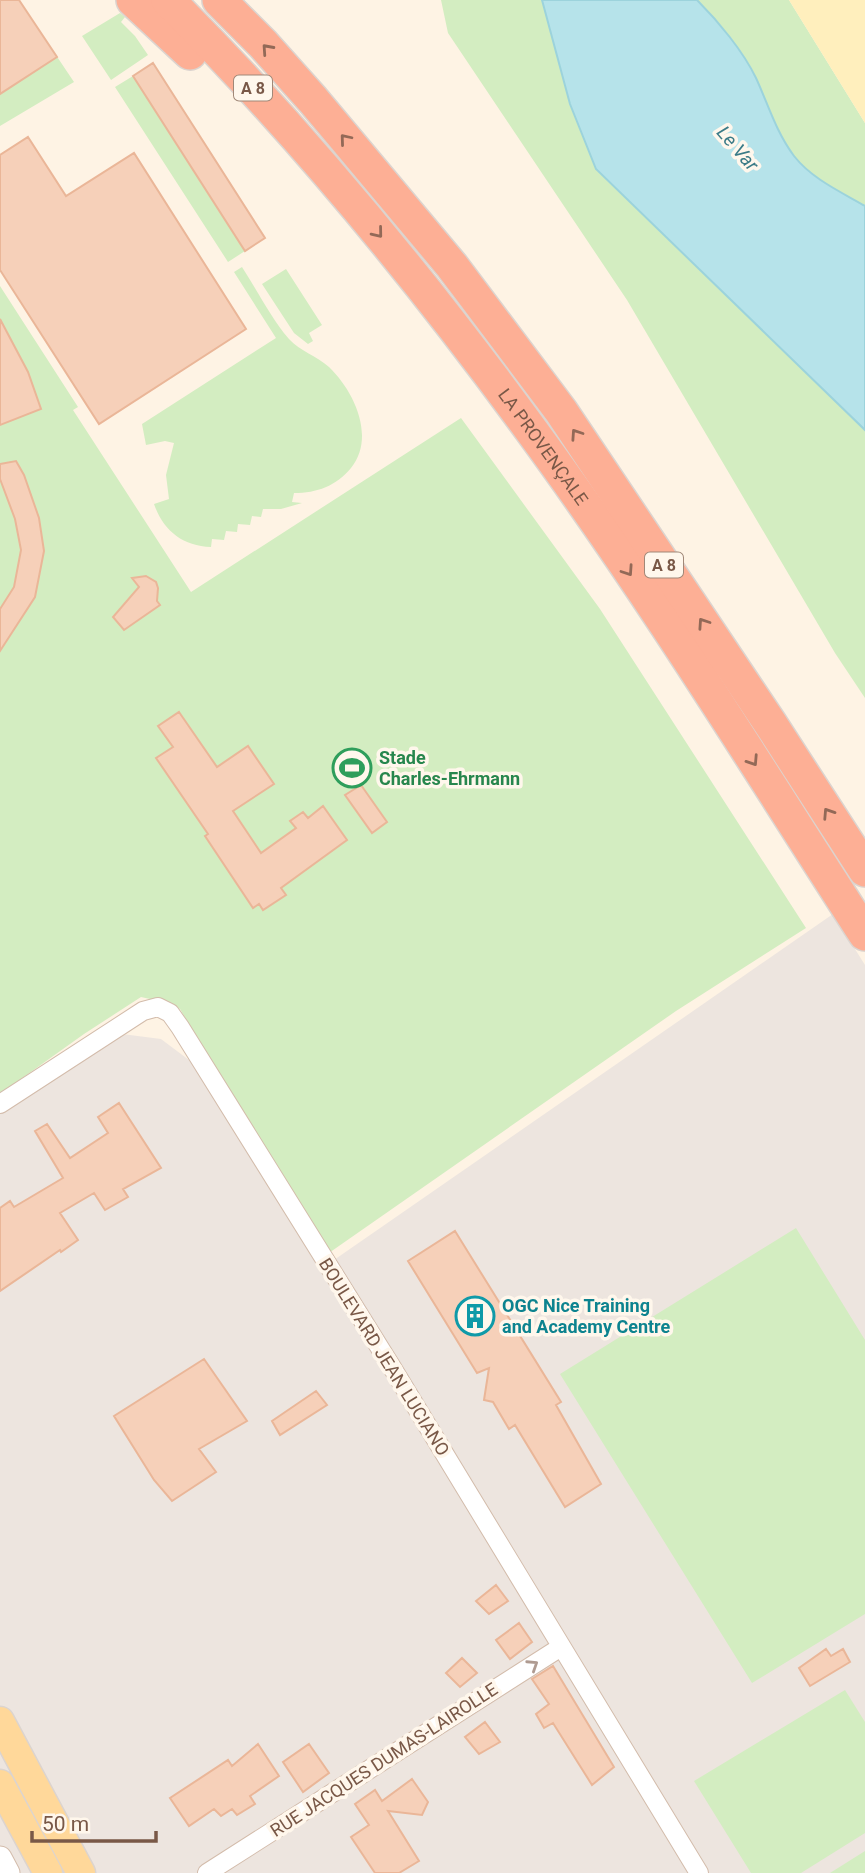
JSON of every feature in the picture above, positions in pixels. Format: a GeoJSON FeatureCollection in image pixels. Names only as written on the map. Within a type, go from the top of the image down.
{"type":"FeatureCollection","features":[{"type":"Feature","properties":{"kind":"highway"},"geometry":{"type":"LineString","coordinates":[[133,0],[255,114],[336,180]]}},
{"type":"Feature","properties":{"kind":"highway","name":"LA PROVENÇALE"},"geometry":{"type":"LineString","coordinates":[[168,0],[236,69],[336,180],[487,370],[540,442],[659,617],[865,934]]}},
{"type":"Feature","properties":{"kind":"highway","name":"LA PROVENÇALE"},"geometry":{"type":"LineString","coordinates":[[219,0],[313,100],[452,266],[561,411],[865,870]]}},
{"type":"Feature","properties":{"kind":"main road"},"geometry":{"type":"LineString","coordinates":[[0,1720],[81,1873]]}},
{"type":"Feature","properties":{"kind":"main road"},"geometry":{"type":"LineString","coordinates":[[0,1784],[48,1873]]}},
{"type":"Feature","properties":{"kind":"street","name":"BOULEVARD JEAN LUCIANO"},"geometry":{"type":"LineString","coordinates":[[0,1104],[143,1011],[158,1007],[170,1013],[393,1369],[699,1873]]}},
{"type":"Feature","properties":{"kind":"street","name":"RUE JACQUES DUMAS-LAIROLLE"},"geometry":{"type":"LineString","coordinates":[[207,1873],[561,1647]]}},
{"type":"Feature","properties":{"kind":"street"},"geometry":{"type":"LineString","coordinates":[[0,1858],[8,1873]]}},
{"type":"Feature","properties":{"kind":"shaded area"},"geometry":{"type":"Polygon","coordinates":[[[833,914],[865,965],[865,1873],[0,1873],[0,1114],[122,1034],[161,1039],[193,1063],[321,1269],[833,914]]]}},
{"type":"Feature","properties":{"kind":"green space"},"geometry":{"type":"Polygon","coordinates":[[[0,0],[19,0],[74,82],[0,126],[0,0]]]}},
{"type":"Feature","properties":{"kind":"green space"},"geometry":{"type":"Polygon","coordinates":[[[441,0],[542,0],[570,104],[596,169],[865,430],[865,698],[835,653],[627,300],[448,33],[441,0]]]}},
{"type":"Feature","properties":{"kind":"green space"},"geometry":{"type":"Polygon","coordinates":[[[697,0],[789,0],[865,123],[865,206],[818,178],[794,156],[777,128],[745,57],[697,0]]]}},
{"type":"Feature","properties":{"kind":"green space"},"geometry":{"type":"Polygon","coordinates":[[[120,13],[125,17],[121,22],[148,55],[111,80],[82,36],[120,13]]]}},
{"type":"Feature","properties":{"kind":"green space"},"geometry":{"type":"Polygon","coordinates":[[[133,76],[245,251],[228,262],[115,87],[133,76]]]}},
{"type":"Feature","properties":{"kind":"green space"},"geometry":{"type":"Polygon","coordinates":[[[242,267],[289,339],[329,367],[347,389],[359,415],[362,443],[351,468],[332,484],[310,492],[294,493],[292,502],[302,503],[281,509],[263,509],[261,517],[252,516],[250,525],[238,524],[237,532],[226,531],[224,540],[212,539],[211,547],[201,546],[175,535],[158,513],[154,504],[169,499],[166,475],[174,443],[165,441],[146,445],[142,424],[276,338],[234,272],[242,267]]]}},
{"type":"Feature","properties":{"kind":"green space"},"geometry":{"type":"Polygon","coordinates":[[[286,269],[322,325],[309,333],[313,341],[308,344],[294,333],[262,284],[286,269]]]}},
{"type":"Feature","properties":{"kind":"green space","name":"Stade Charles-Ehrmann"},"geometry":{"type":"Polygon","coordinates":[[[0,286],[78,407],[73,410],[191,592],[461,418],[600,609],[806,928],[676,1011],[326,1255],[180,1009],[168,1003],[141,997],[0,1094],[0,286]]]}},
{"type":"Feature","properties":{"kind":"green space"},"geometry":{"type":"Polygon","coordinates":[[[796,1228],[865,1340],[865,1614],[752,1683],[560,1374],[796,1228]]]}},
{"type":"Feature","properties":{"kind":"green space"},"geometry":{"type":"Polygon","coordinates":[[[845,1690],[865,1722],[865,1833],[801,1873],[751,1873],[694,1781],[845,1690]]]}},
{"type":"Feature","properties":{"kind":"green space"},"geometry":{"type":"Polygon","coordinates":[[[865,1851],[865,1873],[830,1873],[865,1851]]]}},
{"type":"Feature","properties":{"kind":"sand"},"geometry":{"type":"Polygon","coordinates":[[[789,0],[865,0],[865,123],[789,0]]]}},
{"type":"Feature","properties":{"kind":"water","name":"Le Var"},"geometry":{"type":"Polygon","coordinates":[[[542,0],[697,0],[744,57],[777,128],[794,156],[818,178],[865,206],[865,430],[596,169],[570,104],[542,0]]]}},
{"type":"Feature","properties":{"kind":"building"},"geometry":{"type":"Polygon","coordinates":[[[0,0],[19,0],[57,57],[0,94],[0,0]]]}},
{"type":"Feature","properties":{"kind":"building"},"geometry":{"type":"Polygon","coordinates":[[[153,63],[265,238],[245,251],[133,76],[153,63]]]}},
{"type":"Feature","properties":{"kind":"building"},"geometry":{"type":"Polygon","coordinates":[[[28,137],[66,196],[134,153],[246,329],[99,424],[0,270],[0,155],[28,137]]]}},
{"type":"Feature","properties":{"kind":"building"},"geometry":{"type":"Polygon","coordinates":[[[0,319],[28,372],[41,409],[0,425],[0,319]]]}},
{"type":"Feature","properties":{"kind":"building"},"geometry":{"type":"Polygon","coordinates":[[[16,461],[24,475],[39,518],[44,551],[35,597],[0,651],[0,609],[14,587],[21,550],[15,519],[0,479],[0,464],[16,461]]]}},
{"type":"Feature","properties":{"kind":"building"},"geometry":{"type":"Polygon","coordinates":[[[146,576],[156,582],[157,601],[160,605],[124,630],[113,617],[139,587],[132,578],[146,576]]]}},
{"type":"Feature","properties":{"kind":"building"},"geometry":{"type":"Polygon","coordinates":[[[179,712],[217,767],[248,746],[274,784],[233,811],[261,853],[296,828],[290,821],[303,812],[308,818],[323,806],[347,840],[281,888],[286,895],[263,910],[259,904],[253,908],[205,836],[208,834],[156,758],[173,747],[158,726],[179,712]]]}},
{"type":"Feature","properties":{"kind":"building"},"geometry":{"type":"Polygon","coordinates":[[[361,785],[387,822],[372,833],[345,795],[361,785]]]}},
{"type":"Feature","properties":{"kind":"building"},"geometry":{"type":"Polygon","coordinates":[[[119,1103],[161,1168],[123,1189],[128,1197],[105,1210],[94,1193],[60,1213],[78,1240],[0,1291],[0,1208],[10,1201],[14,1207],[63,1178],[35,1131],[47,1124],[70,1158],[108,1133],[98,1117],[119,1103]]]}},
{"type":"Feature","properties":{"kind":"building","name":"OGC Nice Training and Academy Centre"},"geometry":{"type":"Polygon","coordinates":[[[455,1231],[561,1402],[556,1405],[601,1484],[565,1507],[515,1425],[509,1429],[493,1402],[484,1400],[489,1368],[477,1373],[408,1261],[455,1231]]]}},
{"type":"Feature","properties":{"kind":"building"},"geometry":{"type":"Polygon","coordinates":[[[204,1359],[247,1421],[199,1449],[216,1472],[172,1501],[154,1480],[114,1416],[204,1359]]]}},
{"type":"Feature","properties":{"kind":"building"},"geometry":{"type":"Polygon","coordinates":[[[316,1391],[327,1405],[280,1435],[272,1421],[316,1391]]]}},
{"type":"Feature","properties":{"kind":"building"},"geometry":{"type":"Polygon","coordinates":[[[496,1585],[508,1601],[489,1614],[476,1601],[496,1585]]]}},
{"type":"Feature","properties":{"kind":"building"},"geometry":{"type":"Polygon","coordinates":[[[519,1623],[532,1642],[510,1659],[496,1640],[519,1623]]]}},
{"type":"Feature","properties":{"kind":"building"},"geometry":{"type":"Polygon","coordinates":[[[826,1649],[831,1656],[843,1649],[850,1662],[810,1686],[799,1668],[826,1649]]]}},
{"type":"Feature","properties":{"kind":"building"},"geometry":{"type":"Polygon","coordinates":[[[462,1658],[477,1673],[460,1687],[446,1673],[462,1658]]]}},
{"type":"Feature","properties":{"kind":"building"},"geometry":{"type":"Polygon","coordinates":[[[553,1666],[614,1767],[592,1785],[553,1723],[544,1728],[536,1714],[549,1704],[532,1679],[553,1666]]]}},
{"type":"Feature","properties":{"kind":"building"},"geometry":{"type":"Polygon","coordinates":[[[485,1722],[500,1742],[479,1754],[465,1737],[485,1722]]]}},
{"type":"Feature","properties":{"kind":"building"},"geometry":{"type":"Polygon","coordinates":[[[258,1744],[279,1776],[250,1796],[255,1804],[237,1815],[232,1809],[221,1816],[214,1809],[189,1826],[170,1798],[228,1760],[232,1766],[258,1744]]]}},
{"type":"Feature","properties":{"kind":"building"},"geometry":{"type":"Polygon","coordinates":[[[309,1744],[329,1773],[303,1792],[283,1762],[309,1744]]]}},
{"type":"Feature","properties":{"kind":"building"},"geometry":{"type":"Polygon","coordinates":[[[412,1779],[428,1802],[422,1815],[388,1811],[419,1861],[399,1873],[375,1873],[351,1837],[369,1825],[355,1804],[375,1790],[382,1801],[412,1779]]]}},
{"type":"Feature","properties":{"kind":"place","name":"Stade Charles-Ehrmann"},"geometry":{"type":"Point","coordinates":[352,768]}},
{"type":"Feature","properties":{"kind":"place","name":"OGC Nice Training and Academy Centre"},"geometry":{"type":"Point","coordinates":[475,1316]}}]}
